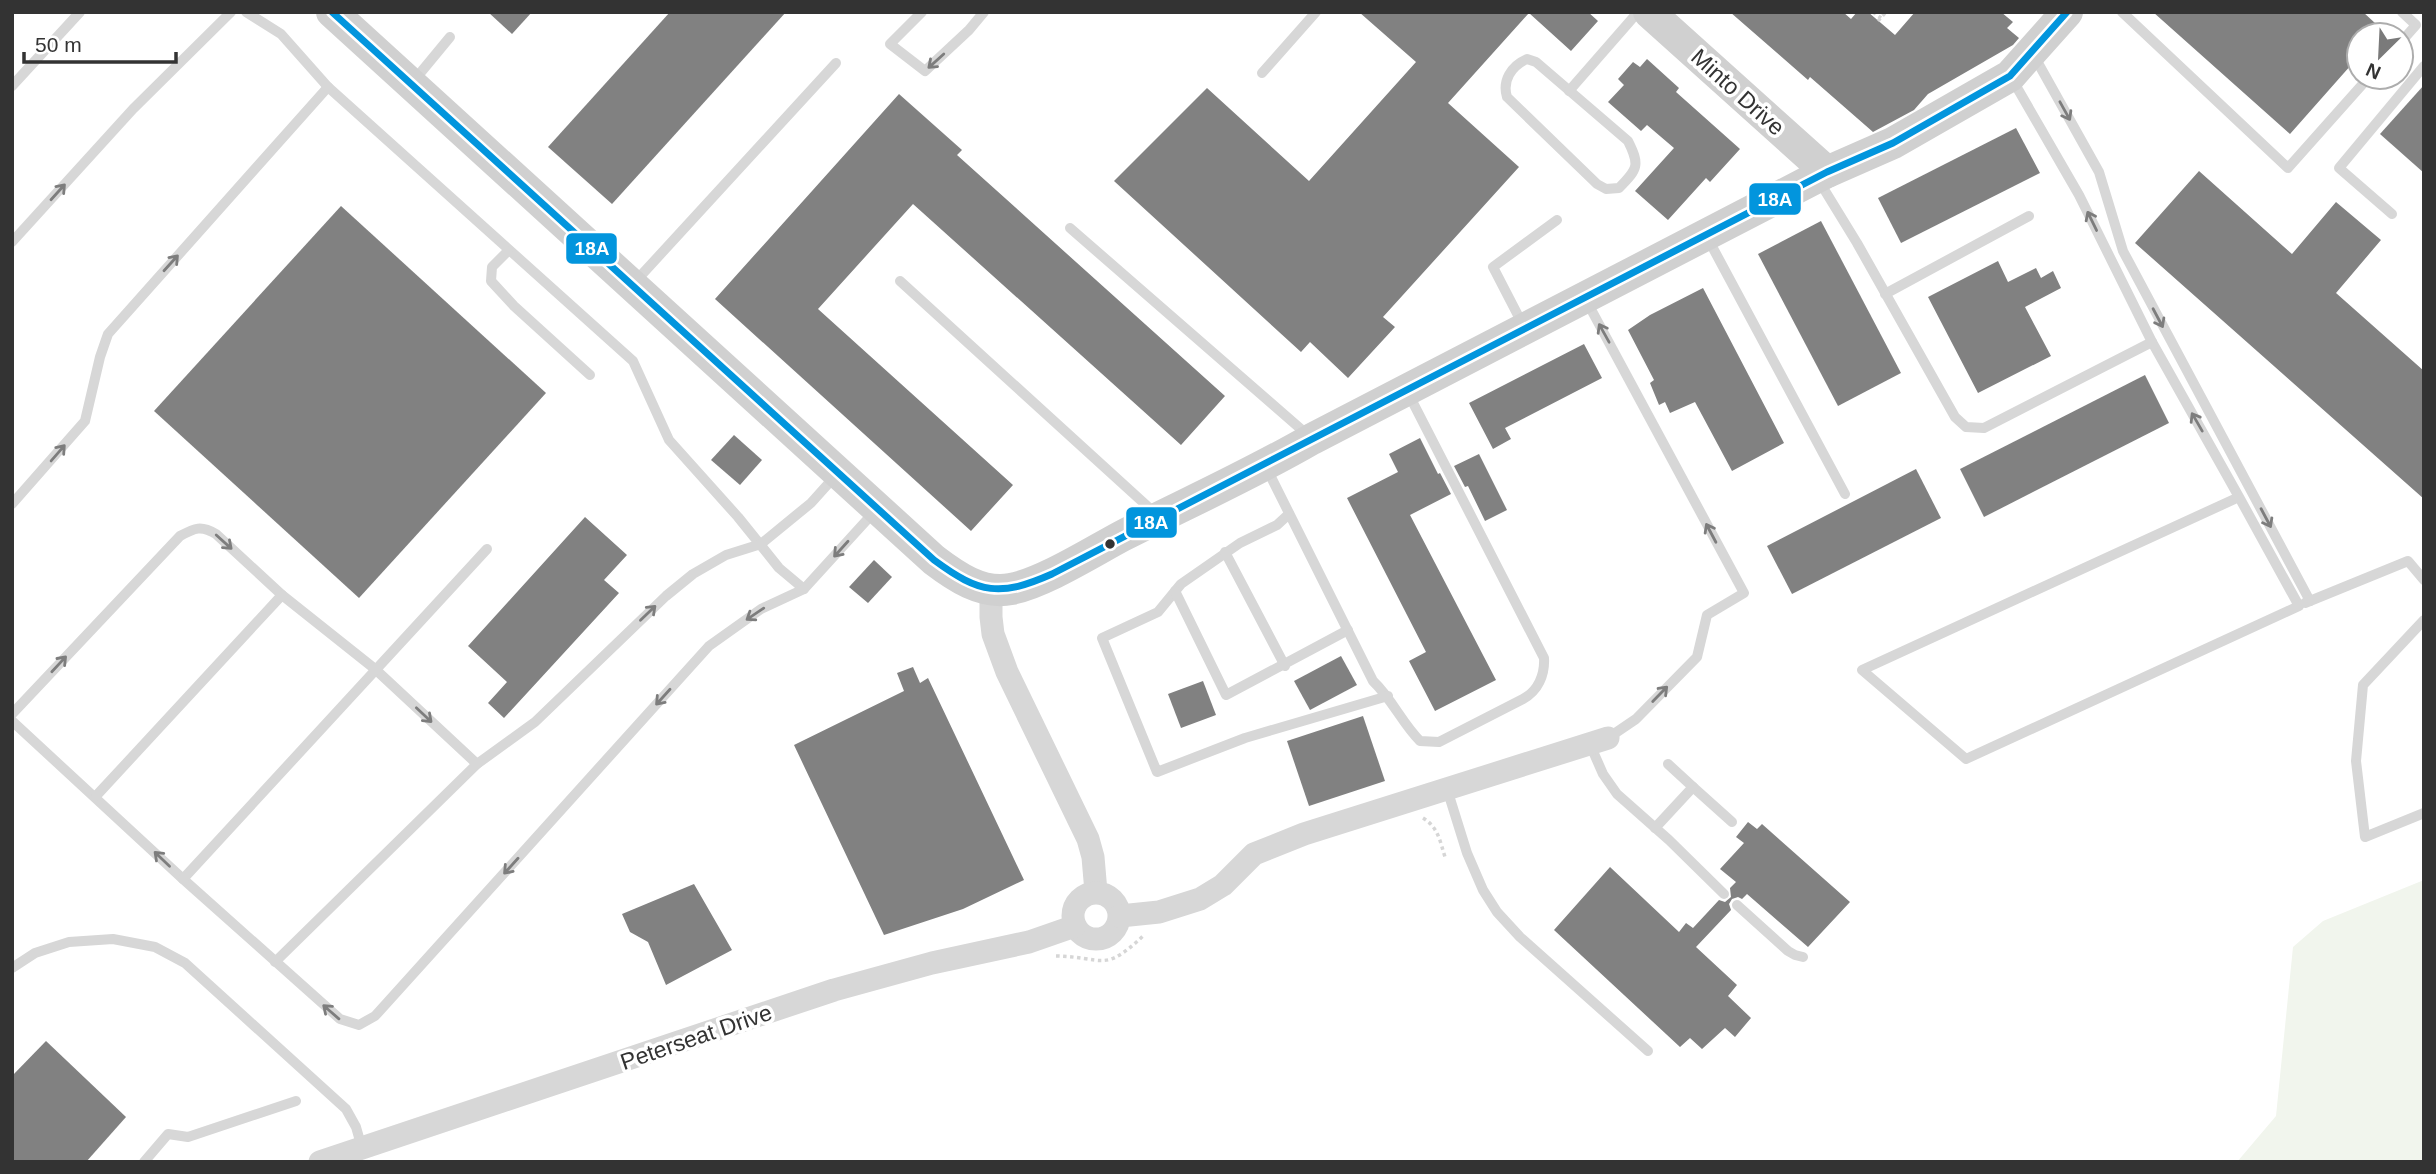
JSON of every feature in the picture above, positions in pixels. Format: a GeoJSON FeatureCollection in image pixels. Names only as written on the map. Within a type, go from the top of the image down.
{"type":"FeatureCollection","features":[{"type":"Feature","properties":{"kind":"street"},"geometry":{"type":"LineString","coordinates":[[332,12],[934,560],[959,579],[991,590],[1011,590],[1038,580],[1265,466],[1706,234],[1822,175],[1893,143],[2010,76],[2059,17]]}},
{"type":"Feature","properties":{"kind":"street","name":"Minto Drive"},"geometry":{"type":"LineString","coordinates":[[1648,12],[1822,175]]}},
{"type":"Feature","properties":{"kind":"street"},"geometry":{"type":"LineString","coordinates":[[991,590],[991,617],[999,653],[1088,839],[1093,857],[1096,892]]}},
{"type":"Feature","properties":{"kind":"street"},"geometry":{"type":"LineString","coordinates":[[1119,916],[1159,912],[1213,893],[1254,854],[1266,848],[1600,740]]}},
{"type":"Feature","properties":{"kind":"street"},"geometry":{"type":"LineString","coordinates":[[1096,892],[1110,897],[1119,909],[1114,930],[1101,938],[1086,936],[1075,926],[1074,910],[1077,903],[1089,893],[1096,892]]}},
{"type":"Feature","properties":{"kind":"street","name":"Peterseat Drive"},"geometry":{"type":"LineString","coordinates":[[320,1162],[834,990],[932,963],[1029,942],[1075,926]]}},
{"type":"Feature","properties":{"kind":"lane"},"geometry":{"type":"LineString","coordinates":[[12,86],[80,12]]}},
{"type":"Feature","properties":{"kind":"lane"},"geometry":{"type":"LineString","coordinates":[[12,242],[133,109],[231,12]]}},
{"type":"Feature","properties":{"kind":"lane"},"geometry":{"type":"LineString","coordinates":[[246,12],[281,34],[328,88],[634,361],[669,440],[779,568],[804,589]]}},
{"type":"Feature","properties":{"kind":"lane"},"geometry":{"type":"LineString","coordinates":[[922,12],[890,44],[925,71],[969,30],[984,12]]}},
{"type":"Feature","properties":{"kind":"lane"},"geometry":{"type":"LineString","coordinates":[[1262,74],[1316,12]]}},
{"type":"Feature","properties":{"kind":"lane"},"geometry":{"type":"LineString","coordinates":[[1569,91],[1638,12]]}},
{"type":"Feature","properties":{"kind":"lane"},"geometry":{"type":"LineString","coordinates":[[2122,12],[2288,168],[2357,91]]}},
{"type":"Feature","properties":{"kind":"lane"},"geometry":{"type":"LineString","coordinates":[[411,84],[450,37]]}},
{"type":"Feature","properties":{"kind":"lane"},"geometry":{"type":"LineString","coordinates":[[2032,52],[2099,172],[2123,251],[2304,604]]}},
{"type":"Feature","properties":{"kind":"lane"},"geometry":{"type":"LineString","coordinates":[[1527,59],[1536,62],[1569,91],[1628,141],[1636,158],[1635,167],[1619,188],[1606,190],[1597,184],[1514,105],[1505,90],[1507,78],[1513,68],[1527,59]]}},
{"type":"Feature","properties":{"kind":"lane"},"geometry":{"type":"LineString","coordinates":[[632,285],[836,63]]}},
{"type":"Feature","properties":{"kind":"lane"},"geometry":{"type":"LineString","coordinates":[[2392,214],[2339,168],[2424,65]]}},
{"type":"Feature","properties":{"kind":"lane"},"geometry":{"type":"LineString","coordinates":[[2010,76],[2079,195],[2152,341],[2239,497],[2304,604]]}},
{"type":"Feature","properties":{"kind":"lane"},"geometry":{"type":"LineString","coordinates":[[12,504],[85,421],[108,334],[328,88]]}},
{"type":"Feature","properties":{"kind":"lane"},"geometry":{"type":"LineString","coordinates":[[1822,175],[1955,418],[1966,427],[1984,428],[2152,341]]}},
{"type":"Feature","properties":{"kind":"lane"},"geometry":{"type":"LineString","coordinates":[[1885,294],[2029,216]]}},
{"type":"Feature","properties":{"kind":"lane"},"geometry":{"type":"LineString","coordinates":[[1524,328],[1493,267],[1557,220]]}},
{"type":"Feature","properties":{"kind":"lane"},"geometry":{"type":"LineString","coordinates":[[1070,228],[1312,439]]}},
{"type":"Feature","properties":{"kind":"lane"},"geometry":{"type":"LineString","coordinates":[[1706,234],[1844,494]]}},
{"type":"Feature","properties":{"kind":"lane"},"geometry":{"type":"LineString","coordinates":[[508,251],[492,267],[491,281],[514,306],[590,375]]}},
{"type":"Feature","properties":{"kind":"lane"},"geometry":{"type":"LineString","coordinates":[[900,281],[1159,517]]}},
{"type":"Feature","properties":{"kind":"lane"},"geometry":{"type":"LineString","coordinates":[[1585,298],[1744,593],[1707,615],[1697,656],[1636,719],[1600,740],[1592,749],[1609,784],[1724,894]]}},
{"type":"Feature","properties":{"kind":"lane"},"geometry":{"type":"LineString","coordinates":[[1265,466],[1373,681],[1388,696],[1408,729],[1420,741],[1439,742],[1530,695],[1543,676],[1544,658],[1407,391]]}},
{"type":"Feature","properties":{"kind":"lane"},"geometry":{"type":"LineString","coordinates":[[275,962],[477,764],[535,722],[666,596],[693,574],[726,555],[761,544],[811,503],[838,473]]}},
{"type":"Feature","properties":{"kind":"lane"},"geometry":{"type":"LineString","coordinates":[[2239,497],[1862,670],[1966,759],[2304,604],[2408,561],[2424,580]]}},
{"type":"Feature","properties":{"kind":"lane"},"geometry":{"type":"LineString","coordinates":[[12,720],[340,1020],[359,1024],[375,1016],[709,646],[761,609],[804,589],[877,509]]}},
{"type":"Feature","properties":{"kind":"lane"},"geometry":{"type":"LineString","coordinates":[[1289,514],[1277,525],[1225,552],[1181,584],[1158,612],[1102,638],[1157,772],[1245,738],[1388,696]]}},
{"type":"Feature","properties":{"kind":"lane"},"geometry":{"type":"LineString","coordinates":[[12,714],[180,536],[197,527],[206,528],[216,534],[282,595],[374,668],[477,764]]}},
{"type":"Feature","properties":{"kind":"lane"},"geometry":{"type":"LineString","coordinates":[[183,879],[374,668],[487,549]]}},
{"type":"Feature","properties":{"kind":"lane"},"geometry":{"type":"LineString","coordinates":[[1225,552],[1285,666]]}},
{"type":"Feature","properties":{"kind":"lane"},"geometry":{"type":"LineString","coordinates":[[1175,591],[1226,695],[1285,666],[1348,630]]}},
{"type":"Feature","properties":{"kind":"lane"},"geometry":{"type":"LineString","coordinates":[[96,796],[282,595]]}},
{"type":"Feature","properties":{"kind":"lane"},"geometry":{"type":"LineString","coordinates":[[2424,620],[2363,685],[2356,761],[2365,837],[2424,813]]}},
{"type":"Feature","properties":{"kind":"lane"},"geometry":{"type":"LineString","coordinates":[[1668,764],[1732,822]]}},
{"type":"Feature","properties":{"kind":"lane"},"geometry":{"type":"LineString","coordinates":[[1655,828],[1693,787]]}},
{"type":"Feature","properties":{"kind":"lane"},"geometry":{"type":"LineString","coordinates":[[1447,789],[1467,853],[1483,890],[1497,912],[1520,937],[1648,1051]]}},
{"type":"Feature","properties":{"kind":"lane"},"geometry":{"type":"LineString","coordinates":[[1737,905],[1788,951],[1803,957]]}},
{"type":"Feature","properties":{"kind":"lane"},"geometry":{"type":"LineString","coordinates":[[12,968],[35,953],[69,942],[113,939],[155,947],[185,963],[346,1109],[356,1127],[362,1148]]}},
{"type":"Feature","properties":{"kind":"lane"},"geometry":{"type":"LineString","coordinates":[[144,1162],[168,1134],[188,1137],[296,1101]]}},
{"type":"Feature","properties":{"kind":"path"},"geometry":{"type":"LineString","coordinates":[[1873,12],[1880,20],[1885,13]]}},
{"type":"Feature","properties":{"kind":"shaded area"},"geometry":{"type":"Polygon","coordinates":[[[2424,880],[2424,1162],[2237,1162],[2276,1116],[2293,947],[2323,921],[2424,880]]]}},
{"type":"Feature","properties":{"kind":"building"},"geometry":{"type":"Polygon","coordinates":[[[488,12],[532,12],[512,34],[488,12]]]}},
{"type":"Feature","properties":{"kind":"building"},"geometry":{"type":"Polygon","coordinates":[[[670,12],[786,12],[612,204],[548,147],[670,12]]]}},
{"type":"Feature","properties":{"kind":"building"},"geometry":{"type":"Polygon","coordinates":[[[1359,12],[1588,12],[1598,21],[1571,51],[1529,13],[1448,103],[1519,167],[1383,317],[1395,327],[1348,378],[1310,342],[1301,352],[1114,181],[1207,88],[1309,181],[1416,62],[1359,12]]]}},
{"type":"Feature","properties":{"kind":"building"},"geometry":{"type":"Polygon","coordinates":[[[1730,12],[1843,12],[1851,19],[1857,12],[1868,12],[1895,35],[1915,12],[2001,12],[2013,22],[2007,28],[2019,38],[2013,45],[1928,94],[1914,110],[1873,132],[1730,12]]]}},
{"type":"Feature","properties":{"kind":"building"},"geometry":{"type":"Polygon","coordinates":[[[2153,12],[2363,12],[2373,21],[2345,21],[2345,72],[2290,134],[2153,12]]]}},
{"type":"Feature","properties":{"kind":"building"},"geometry":{"type":"Polygon","coordinates":[[[1647,59],[1679,88],[1676,92],[1740,149],[1710,182],[1706,178],[1668,220],[1635,191],[1674,148],[1647,125],[1641,131],[1608,102],[1624,85],[1618,79],[1633,62],[1640,67],[1647,59]]]}},
{"type":"Feature","properties":{"kind":"building"},"geometry":{"type":"Polygon","coordinates":[[[2424,85],[2424,173],[2380,134],[2424,85]]]}},
{"type":"Feature","properties":{"kind":"building"},"geometry":{"type":"Polygon","coordinates":[[[899,94],[962,150],[957,155],[1225,396],[1181,445],[913,204],[818,309],[1013,485],[971,531],[715,299],[899,94]]]}},
{"type":"Feature","properties":{"kind":"building"},"geometry":{"type":"Polygon","coordinates":[[[2016,128],[2040,173],[1901,243],[1878,198],[2016,128]]]}},
{"type":"Feature","properties":{"kind":"building"},"geometry":{"type":"Polygon","coordinates":[[[2199,171],[2292,254],[2336,202],[2381,240],[2336,293],[2424,371],[2424,499],[2135,243],[2199,171]]]}},
{"type":"Feature","properties":{"kind":"building"},"geometry":{"type":"Polygon","coordinates":[[[341,206],[546,393],[359,598],[154,411],[341,206]]]}},
{"type":"Feature","properties":{"kind":"building"},"geometry":{"type":"Polygon","coordinates":[[[1821,221],[1901,373],[1838,406],[1758,254],[1821,221]]]}},
{"type":"Feature","properties":{"kind":"building"},"geometry":{"type":"Polygon","coordinates":[[[1998,261],[2008,282],[2036,268],[2041,278],[2053,271],[2061,288],[2025,307],[2051,356],[1978,393],[1928,297],[1998,261]]]}},
{"type":"Feature","properties":{"kind":"building"},"geometry":{"type":"Polygon","coordinates":[[[1703,288],[1784,443],[1732,471],[1695,402],[1670,413],[1665,402],[1659,405],[1650,383],[1654,380],[1628,330],[1650,315],[1703,288]]]}},
{"type":"Feature","properties":{"kind":"building"},"geometry":{"type":"Polygon","coordinates":[[[1584,344],[1602,378],[1505,428],[1511,439],[1493,449],[1469,403],[1584,344]]]}},
{"type":"Feature","properties":{"kind":"building"},"geometry":{"type":"Polygon","coordinates":[[[2145,375],[2169,423],[1984,517],[1960,469],[2145,375]]]}},
{"type":"Feature","properties":{"kind":"building"},"geometry":{"type":"Polygon","coordinates":[[[734,435],[762,460],[740,485],[711,460],[734,435]]]}},
{"type":"Feature","properties":{"kind":"building"},"geometry":{"type":"Polygon","coordinates":[[[1420,438],[1451,494],[1410,515],[1496,680],[1435,711],[1409,661],[1426,652],[1347,498],[1398,472],[1389,454],[1420,438]]]}},
{"type":"Feature","properties":{"kind":"building"},"geometry":{"type":"Polygon","coordinates":[[[1479,454],[1507,510],[1485,521],[1468,486],[1465,487],[1454,466],[1479,454]]]}},
{"type":"Feature","properties":{"kind":"building"},"geometry":{"type":"Polygon","coordinates":[[[1916,469],[1941,518],[1792,594],[1767,546],[1916,469]]]}},
{"type":"Feature","properties":{"kind":"building"},"geometry":{"type":"Polygon","coordinates":[[[585,517],[627,555],[604,580],[619,593],[504,718],[488,703],[507,682],[468,646],[585,517]]]}},
{"type":"Feature","properties":{"kind":"building"},"geometry":{"type":"Polygon","coordinates":[[[874,560],[892,577],[868,603],[849,587],[874,560]]]}},
{"type":"Feature","properties":{"kind":"building"},"geometry":{"type":"Polygon","coordinates":[[[1341,656],[1357,685],[1310,710],[1294,681],[1341,656]]]}},
{"type":"Feature","properties":{"kind":"building"},"geometry":{"type":"Polygon","coordinates":[[[913,667],[920,683],[928,678],[1024,880],[963,909],[884,935],[794,745],[904,691],[897,673],[913,667]]]}},
{"type":"Feature","properties":{"kind":"building"},"geometry":{"type":"Polygon","coordinates":[[[1203,681],[1216,715],[1181,728],[1168,694],[1203,681]]]}},
{"type":"Feature","properties":{"kind":"building"},"geometry":{"type":"Polygon","coordinates":[[[1363,716],[1385,781],[1309,806],[1287,741],[1363,716]]]}},
{"type":"Feature","properties":{"kind":"building"},"geometry":{"type":"Polygon","coordinates":[[[1748,822],[1757,829],[1762,824],[1850,902],[1808,947],[1747,894],[1742,899],[1732,899],[1729,904],[1731,910],[1696,947],[1737,985],[1728,996],[1751,1018],[1735,1037],[1725,1028],[1702,1049],[1690,1038],[1680,1047],[1554,930],[1610,867],[1679,932],[1686,923],[1693,928],[1719,900],[1725,902],[1731,897],[1730,888],[1736,882],[1720,869],[1744,843],[1736,837],[1748,822]]]}},
{"type":"Feature","properties":{"kind":"building"},"geometry":{"type":"Polygon","coordinates":[[[694,884],[732,950],[666,985],[648,942],[630,932],[622,914],[694,884]]]}},
{"type":"Feature","properties":{"kind":"building"},"geometry":{"type":"Polygon","coordinates":[[[46,1041],[126,1117],[86,1162],[12,1162],[12,1076],[46,1041]]]}},
{"type":"Feature","properties":{"kind":"transit line","name":"18A"},"geometry":{"type":"LineString","coordinates":[[332,12],[934,560],[965,580],[1004,589],[1052,574],[1827,172],[1893,143],[2010,76],[2067,12]]}}]}
